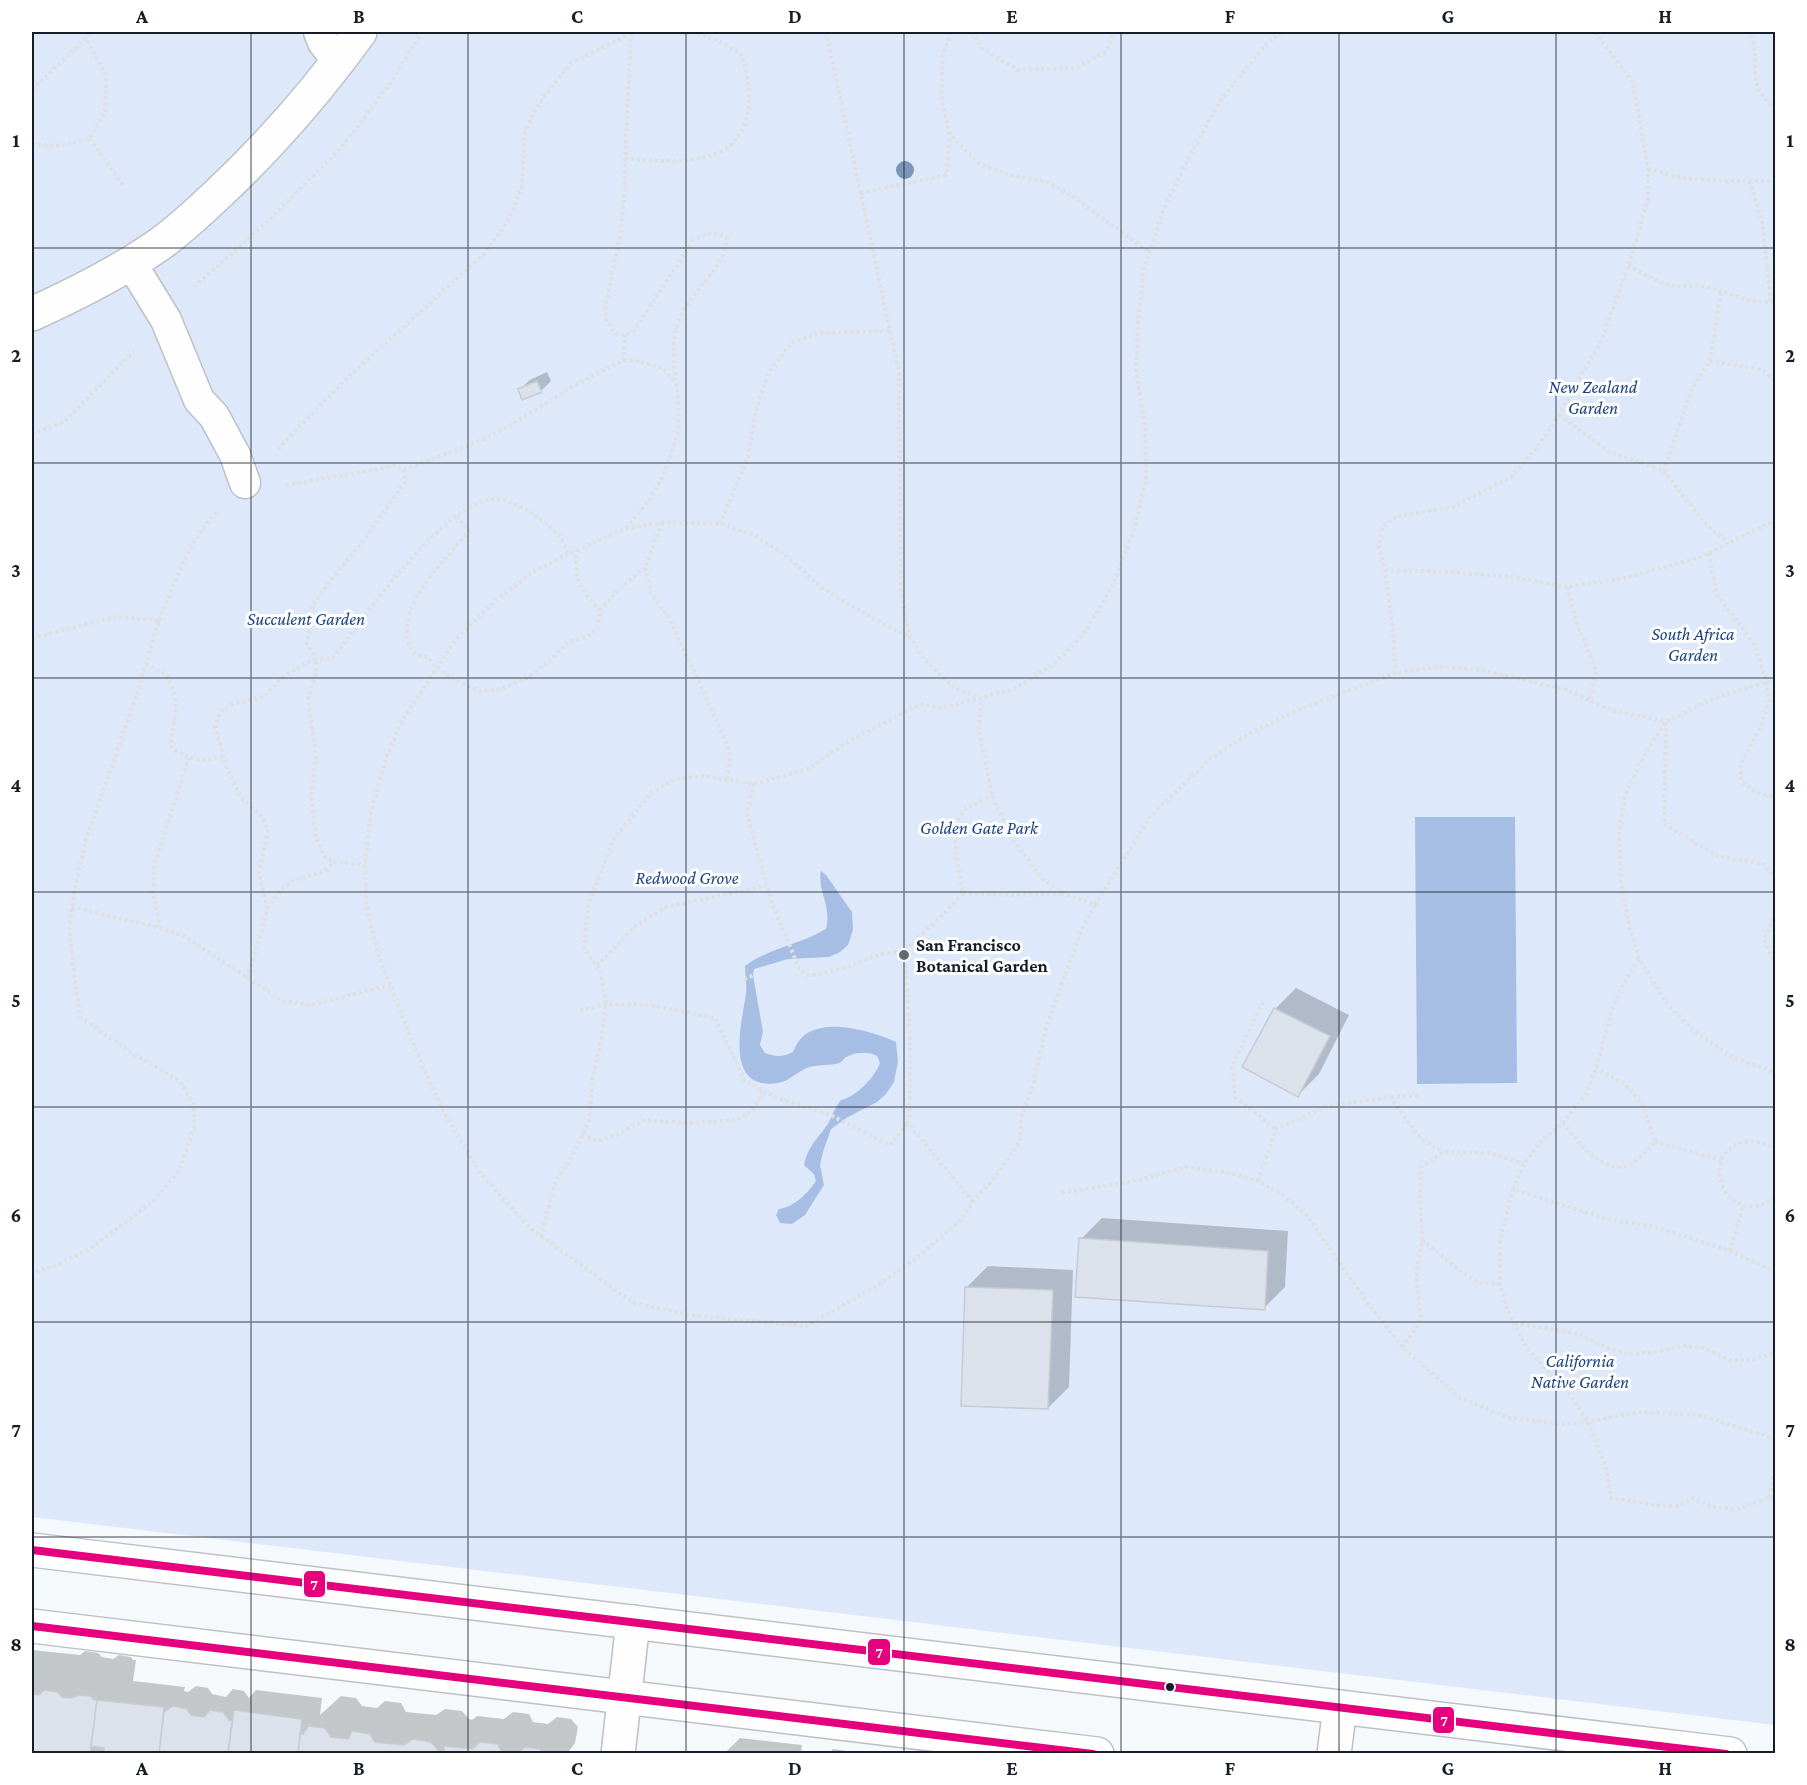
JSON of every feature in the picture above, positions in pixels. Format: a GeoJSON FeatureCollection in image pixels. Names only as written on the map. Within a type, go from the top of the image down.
{"type":"FeatureCollection","features":[{"type":"Feature","properties":{"kind":"main road"},"geometry":{"type":"LineString","coordinates":[[32,314],[67,298],[131,263],[204,207],[277,135],[360,32]]}},
{"type":"Feature","properties":{"kind":"main road"},"geometry":{"type":"LineString","coordinates":[[32,1550],[1730,1754]]}},
{"type":"Feature","properties":{"kind":"main road"},"geometry":{"type":"LineString","coordinates":[[618,1754],[633,1622]]}},
{"type":"Feature","properties":{"kind":"main road"},"geometry":{"type":"LineString","coordinates":[[32,1626],[1096,1754]]}},
{"type":"Feature","properties":{"kind":"main road"},"geometry":{"type":"LineString","coordinates":[[1334,1754],[1340,1707]]}},
{"type":"Feature","properties":{"kind":"lane"},"geometry":{"type":"LineString","coordinates":[[319,32],[323,42],[338,62]]}},
{"type":"Feature","properties":{"kind":"lane"},"geometry":{"type":"LineString","coordinates":[[131,263],[166,320],[199,400],[214,416],[235,455],[245,483]]}},
{"type":"Feature","properties":{"kind":"path"},"geometry":{"type":"LineString","coordinates":[[32,90],[86,39],[90,32]]}},
{"type":"Feature","properties":{"kind":"path"},"geometry":{"type":"LineString","coordinates":[[32,434],[64,422],[166,320],[199,281],[268,221],[341,148],[391,82],[422,32]]}},
{"type":"Feature","properties":{"kind":"path"},"geometry":{"type":"LineString","coordinates":[[625,529],[648,503],[669,464],[680,422],[673,345],[680,319],[726,250],[727,239],[722,234],[710,233],[693,241],[633,332],[625,335],[616,334],[610,328],[606,321],[605,308],[620,237],[625,187],[631,32]]}},
{"type":"Feature","properties":{"kind":"path"},"geometry":{"type":"LineString","coordinates":[[245,483],[346,378],[485,253],[508,221],[516,203],[522,184],[525,132],[539,103],[572,63],[631,32]]}},
{"type":"Feature","properties":{"kind":"path"},"geometry":{"type":"LineString","coordinates":[[625,158],[656,162],[686,160],[712,154],[730,147],[743,130],[749,109],[748,78],[741,53],[714,39],[693,32]]}},
{"type":"Feature","properties":{"kind":"path"},"geometry":{"type":"LineString","coordinates":[[825,32],[899,373],[902,591],[910,637],[926,661],[955,688],[981,698]]}},
{"type":"Feature","properties":{"kind":"path"},"geometry":{"type":"LineString","coordinates":[[861,193],[946,175],[950,135],[941,96],[943,55],[951,32]]}},
{"type":"Feature","properties":{"kind":"path"},"geometry":{"type":"LineString","coordinates":[[972,32],[983,49],[1018,70],[1076,68],[1106,52],[1114,32]]}},
{"type":"Feature","properties":{"kind":"path"},"geometry":{"type":"LineString","coordinates":[[541,1237],[556,1179],[567,1166],[589,1121],[593,1076],[600,1048],[606,1005],[601,973],[584,948],[588,906],[613,840],[652,792],[676,779],[703,776],[754,784],[808,769],[846,743],[921,704],[943,708],[1014,689],[1054,664],[1081,637],[1111,590],[1133,532],[1146,482],[1145,426],[1136,370],[1137,322],[1144,268],[1165,206],[1220,101],[1266,45],[1282,32]]}},
{"type":"Feature","properties":{"kind":"path"},"geometry":{"type":"LineString","coordinates":[[1395,673],[1393,630],[1385,570],[1379,546],[1382,527],[1397,516],[1453,507],[1511,477],[1538,446],[1559,415],[1602,339],[1628,266],[1648,200],[1648,169],[1633,83],[1595,32]]}},
{"type":"Feature","properties":{"kind":"path"},"geometry":{"type":"LineString","coordinates":[[1746,32],[1751,34],[1755,42],[1754,61],[1757,86],[1776,112]]}},
{"type":"Feature","properties":{"kind":"path"},"geometry":{"type":"LineString","coordinates":[[32,144],[59,146],[89,139],[105,113],[106,76],[86,39]]}},
{"type":"Feature","properties":{"kind":"path"},"geometry":{"type":"LineString","coordinates":[[950,135],[980,164],[1009,175],[1047,182],[1071,195],[1149,252]]}},
{"type":"Feature","properties":{"kind":"path"},"geometry":{"type":"LineString","coordinates":[[89,139],[125,187]]}},
{"type":"Feature","properties":{"kind":"path"},"geometry":{"type":"LineString","coordinates":[[1648,169],[1683,178],[1776,181]]}},
{"type":"Feature","properties":{"kind":"path"},"geometry":{"type":"LineString","coordinates":[[1628,266],[1660,282],[1677,287],[1697,285],[1750,301],[1773,303],[1762,220],[1749,181]]}},
{"type":"Feature","properties":{"kind":"path"},"geometry":{"type":"LineString","coordinates":[[1664,471],[1692,388],[1710,361],[1721,292]]}},
{"type":"Feature","properties":{"kind":"path"},"geometry":{"type":"LineString","coordinates":[[720,524],[748,457],[758,407],[769,372],[792,342],[820,333],[890,331]]}},
{"type":"Feature","properties":{"kind":"path"},"geometry":{"type":"LineString","coordinates":[[623,361],[625,335]]}},
{"type":"Feature","properties":{"kind":"path"},"geometry":{"type":"LineString","coordinates":[[404,470],[489,437],[572,387],[623,361],[639,361],[664,369],[676,384]]}},
{"type":"Feature","properties":{"kind":"path"},"geometry":{"type":"LineString","coordinates":[[1710,361],[1762,370],[1776,381]]}},
{"type":"Feature","properties":{"kind":"path"},"geometry":{"type":"LineString","coordinates":[[1559,415],[1608,452],[1664,471],[1704,522],[1728,544]]}},
{"type":"Feature","properties":{"kind":"path"},"geometry":{"type":"LineString","coordinates":[[365,866],[334,862],[325,857],[316,839],[311,795],[316,756],[308,699],[316,673],[316,659],[307,645],[313,604],[360,545],[405,482]]}},
{"type":"Feature","properties":{"kind":"path"},"geometry":{"type":"LineString","coordinates":[[247,978],[267,909],[259,873],[268,830],[261,815],[242,799],[227,769],[215,727],[221,711],[231,705],[265,696],[282,678],[305,663],[316,659],[333,658],[421,546],[475,504],[493,499],[516,504],[543,521],[561,537],[568,554]]}},
{"type":"Feature","properties":{"kind":"path"},"geometry":{"type":"LineString","coordinates":[[457,516],[469,531],[428,578],[415,600],[407,626],[407,644],[413,653],[429,658],[436,668],[458,682],[481,691],[501,689],[525,679],[549,662],[568,642],[587,638],[598,627],[600,611],[615,593],[645,567],[662,522]]}},
{"type":"Feature","properties":{"kind":"path"},"geometry":{"type":"LineString","coordinates":[[1385,570],[1451,572],[1513,578],[1567,587],[1624,578],[1701,557],[1776,520]]}},
{"type":"Feature","properties":{"kind":"path"},"geometry":{"type":"LineString","coordinates":[[910,637],[822,588],[784,554],[754,535],[720,524],[662,522],[625,529],[533,572],[498,599],[455,640],[402,721],[387,755],[371,812],[365,866],[366,904],[378,955],[418,1058],[445,1114],[481,1174],[530,1228],[634,1303],[689,1315],[806,1326],[872,1289],[919,1256],[961,1220],[1020,1142],[1022,1117],[1034,1082],[1046,1028],[1080,931],[1095,905],[1150,817],[1211,758],[1251,733],[1298,710],[1395,673],[1438,667],[1482,670],[1567,690],[1611,710],[1666,722]]}},
{"type":"Feature","properties":{"kind":"path"},"geometry":{"type":"LineString","coordinates":[[577,550],[575,568],[579,585],[600,611]]}},
{"type":"Feature","properties":{"kind":"path"},"geometry":{"type":"LineString","coordinates":[[1709,553],[1717,595],[1755,645],[1769,700],[1761,726],[1742,763],[1741,781],[1755,792],[1770,796],[1776,795]]}},
{"type":"Feature","properties":{"kind":"path"},"geometry":{"type":"LineString","coordinates":[[645,567],[651,593],[668,616],[730,754],[727,780]]}},
{"type":"Feature","properties":{"kind":"path"},"geometry":{"type":"LineString","coordinates":[[1567,587],[1577,624],[1596,670],[1590,700]]}},
{"type":"Feature","properties":{"kind":"path"},"geometry":{"type":"LineString","coordinates":[[32,638],[114,617],[159,620],[88,833],[76,883],[69,927],[81,1017],[130,1052],[180,1081],[193,1103],[195,1124],[179,1171],[152,1202],[90,1249],[59,1264],[32,1273]]}},
{"type":"Feature","properties":{"kind":"path"},"geometry":{"type":"LineString","coordinates":[[146,664],[167,675],[176,706],[172,726],[172,749],[189,758],[208,761],[222,756]]}},
{"type":"Feature","properties":{"kind":"path"},"geometry":{"type":"LineString","coordinates":[[1776,678],[1709,700],[1666,722],[1648,746],[1625,794],[1619,835],[1621,882],[1629,924],[1639,958],[1666,1003],[1695,1032],[1732,1057],[1776,1073]]}},
{"type":"Feature","properties":{"kind":"path"},"geometry":{"type":"LineString","coordinates":[[981,698],[979,729],[992,796],[1013,840],[1042,878],[1065,894],[1095,905]]}},
{"type":"Feature","properties":{"kind":"path"},"geometry":{"type":"LineString","coordinates":[[1666,722],[1664,824],[1719,856],[1767,865],[1776,880]]}},
{"type":"Feature","properties":{"kind":"path"},"geometry":{"type":"LineString","coordinates":[[160,928],[153,892],[155,863],[189,758]]}},
{"type":"Feature","properties":{"kind":"path"},"geometry":{"type":"LineString","coordinates":[[754,784],[747,814],[766,886],[799,968],[807,975],[817,975],[880,954],[904,951],[963,893]]}},
{"type":"Feature","properties":{"kind":"path"},"geometry":{"type":"LineString","coordinates":[[963,893],[954,826],[966,808],[992,796]]}},
{"type":"Feature","properties":{"kind":"path"},"geometry":{"type":"LineString","coordinates":[[267,909],[281,890],[294,880],[324,872],[334,862]]}},
{"type":"Feature","properties":{"kind":"path"},"geometry":{"type":"LineString","coordinates":[[597,966],[634,927],[666,908],[766,886]]}},
{"type":"Feature","properties":{"kind":"path"},"geometry":{"type":"LineString","coordinates":[[963,893],[1065,894]]}},
{"type":"Feature","properties":{"kind":"path"},"geometry":{"type":"LineString","coordinates":[[72,907],[184,936],[283,1000],[310,1005],[390,985]]}},
{"type":"Feature","properties":{"kind":"path"},"geometry":{"type":"LineString","coordinates":[[1776,913],[1764,939],[1776,964]]}},
{"type":"Feature","properties":{"kind":"path"},"geometry":{"type":"LineString","coordinates":[[580,1010],[606,1005],[645,1004],[715,1018],[745,1081],[775,1097],[830,1115],[890,1145],[908,1123],[910,1099],[910,1032],[904,951]]}},
{"type":"Feature","properties":{"kind":"path"},"geometry":{"type":"LineString","coordinates":[[1639,958],[1620,990],[1612,1010],[1587,1094],[1563,1123],[1540,1143],[1524,1164],[1514,1189],[1500,1239],[1500,1284],[1507,1309],[1526,1347],[1569,1393],[1588,1422],[1606,1467],[1611,1498],[1655,1505],[1679,1506],[1692,1498],[1712,1507],[1739,1509],[1770,1497]]}},
{"type":"Feature","properties":{"kind":"path"},"geometry":{"type":"LineString","coordinates":[[744,979],[754,975]]}},
{"type":"Feature","properties":{"kind":"path"},"geometry":{"type":"LineString","coordinates":[[1263,1002],[1232,1066],[1235,1097],[1276,1129]]}},
{"type":"Feature","properties":{"kind":"path"},"geometry":{"type":"LineString","coordinates":[[1596,1068],[1626,1085],[1643,1105],[1655,1142]]}},
{"type":"Feature","properties":{"kind":"path"},"geometry":{"type":"LineString","coordinates":[[582,1135],[598,1142],[619,1134],[643,1120],[690,1123],[737,1120],[753,1110],[763,1091]]}},
{"type":"Feature","properties":{"kind":"path"},"geometry":{"type":"LineString","coordinates":[[1258,1181],[1276,1129],[1328,1106],[1419,1095]]}},
{"type":"Feature","properties":{"kind":"path"},"geometry":{"type":"LineString","coordinates":[[1390,1097],[1420,1138],[1443,1152],[1490,1153],[1524,1164]]}},
{"type":"Feature","properties":{"kind":"path"},"geometry":{"type":"LineString","coordinates":[[908,1123],[973,1202]]}},
{"type":"Feature","properties":{"kind":"path"},"geometry":{"type":"LineString","coordinates":[[1563,1123],[1584,1148],[1605,1164],[1623,1167],[1640,1158],[1655,1142]]}},
{"type":"Feature","properties":{"kind":"path"},"geometry":{"type":"LineString","coordinates":[[1776,1150],[1768,1144],[1747,1141],[1737,1144],[1728,1150],[1719,1172],[1720,1183],[1725,1193],[1734,1202],[1743,1206],[1756,1206],[1776,1198]]}},
{"type":"Feature","properties":{"kind":"path"},"geometry":{"type":"LineString","coordinates":[[1655,1142],[1722,1160]]}},
{"type":"Feature","properties":{"kind":"path"},"geometry":{"type":"LineString","coordinates":[[1403,1348],[1421,1320],[1416,1276],[1422,1240],[1421,1167],[1443,1152]]}},
{"type":"Feature","properties":{"kind":"path"},"geometry":{"type":"LineString","coordinates":[[1062,1193],[1135,1181],[1187,1167],[1230,1173],[1258,1181],[1284,1196],[1306,1214],[1366,1301],[1403,1348],[1459,1397],[1508,1418],[1563,1424],[1588,1422],[1636,1412],[1699,1415],[1776,1439]]}},
{"type":"Feature","properties":{"kind":"path"},"geometry":{"type":"LineString","coordinates":[[1514,1189],[1606,1219],[1656,1227],[1730,1251],[1776,1272]]}},
{"type":"Feature","properties":{"kind":"path"},"geometry":{"type":"LineString","coordinates":[[1730,1251],[1743,1206]]}},
{"type":"Feature","properties":{"kind":"path"},"geometry":{"type":"LineString","coordinates":[[1422,1240],[1462,1272],[1479,1282],[1500,1284]]}},
{"type":"Feature","properties":{"kind":"path"},"geometry":{"type":"LineString","coordinates":[[1515,1323],[1578,1334],[1603,1346],[1628,1354],[1656,1352],[1684,1346],[1704,1347],[1730,1360],[1752,1360],[1776,1352]]}},
{"type":"Feature","properties":{"kind":"path"},"geometry":{"type":"LineString","coordinates":[[1770,1497],[1776,1468]]}},
{"type":"Feature","properties":{"kind":"path"},"geometry":{"type":"LineString","coordinates":[[1770,1497],[1776,1502]]}},
{"type":"Feature","properties":{"kind":"green space","name":"San Francisco Botanical Garden"},"geometry":{"type":"Polygon","coordinates":[[[32,32],[1775,32],[1775,1725],[32,1517],[32,32]]]}},
{"type":"Feature","properties":{"kind":"water"},"geometry":{"type":"Polygon","coordinates":[[[1415,817],[1515,817],[1517,1083],[1417,1084],[1415,817]]]}},
{"type":"Feature","properties":{"kind":"water"},"geometry":{"type":"Polygon","coordinates":[[[821,871],[852,912],[853,930],[848,945],[829,957],[788,959],[754,969],[753,975],[763,1032],[760,1045],[765,1053],[782,1056],[793,1052],[806,1034],[816,1029],[851,1028],[896,1042],[898,1062],[894,1082],[886,1094],[877,1102],[831,1129],[820,1165],[824,1185],[805,1215],[792,1224],[780,1223],[776,1215],[779,1209],[800,1199],[816,1181],[814,1174],[804,1165],[811,1147],[841,1100],[853,1095],[864,1086],[880,1063],[874,1054],[858,1053],[846,1057],[839,1063],[807,1068],[778,1083],[761,1083],[750,1077],[743,1067],[740,1038],[746,994],[745,966],[764,955],[826,929],[827,913],[820,878],[821,871]]]}},
{"type":"Feature","properties":{"kind":"building"},"geometry":{"type":"Polygon","coordinates":[[[537,381],[542,392],[522,400],[518,389],[537,381]]]}},
{"type":"Feature","properties":{"kind":"building"},"geometry":{"type":"Polygon","coordinates":[[[1274,1008],[1330,1036],[1298,1097],[1242,1067],[1274,1008]]]}},
{"type":"Feature","properties":{"kind":"building"},"geometry":{"type":"Polygon","coordinates":[[[1079,1238],[1268,1251],[1265,1310],[1075,1297],[1079,1238]]]}},
{"type":"Feature","properties":{"kind":"building"},"geometry":{"type":"Polygon","coordinates":[[[965,1287],[1053,1290],[1048,1409],[961,1406],[965,1287]]]}},
{"type":"Feature","properties":{"kind":"building"},"geometry":{"type":"Polygon","coordinates":[[[44,1690],[58,1692],[62,1697],[91,1696],[97,1700],[90,1754],[32,1754],[32,1694],[39,1695],[44,1690]]]}},
{"type":"Feature","properties":{"kind":"building"},"geometry":{"type":"Polygon","coordinates":[[[97,1700],[164,1707],[159,1754],[104,1754],[104,1748],[91,1746],[97,1700]]]}},
{"type":"Feature","properties":{"kind":"building"},"geometry":{"type":"Polygon","coordinates":[[[173,1706],[187,1709],[191,1715],[204,1717],[210,1710],[223,1712],[229,1720],[232,1720],[228,1754],[159,1754],[164,1712],[173,1706]]]}},
{"type":"Feature","properties":{"kind":"building"},"geometry":{"type":"Polygon","coordinates":[[[234,1710],[302,1719],[298,1754],[228,1754],[234,1710]]]}},
{"type":"Feature","properties":{"kind":"building"},"geometry":{"type":"Polygon","coordinates":[[[308,1726],[325,1728],[331,1737],[348,1739],[352,1731],[370,1734],[375,1742],[404,1745],[413,1739],[431,1742],[438,1750],[444,1751],[444,1746],[472,1749],[480,1742],[498,1744],[502,1753],[510,1754],[298,1754],[300,1733],[303,1734],[308,1726]]]}},
{"type":"Feature","properties":{"kind":"building"},"geometry":{"type":"Polygon","coordinates":[[[525,1747],[540,1749],[543,1754],[517,1754],[525,1747]]]}},
{"type":"Feature","properties":{"kind":"transit line","name":"7"},"geometry":{"type":"LineString","coordinates":[[32,1550],[1726,1754]]}},
{"type":"Feature","properties":{"kind":"transit line","name":"7"},"geometry":{"type":"LineString","coordinates":[[32,1626],[1093,1754]]}},
{"type":"Feature","properties":{"kind":"place","name":"San Francisco Botanical Garden"},"geometry":{"type":"Point","coordinates":[904,955]}},
{"type":"Feature","properties":{"kind":"park label","name":"New Zealand Garden"},"geometry":{"type":"Point","coordinates":[1593,397]}},
{"type":"Feature","properties":{"kind":"park label","name":"Succulent Garden"},"geometry":{"type":"Point","coordinates":[306,619]}},
{"type":"Feature","properties":{"kind":"park label","name":"South Africa Garden"},"geometry":{"type":"Point","coordinates":[1693,644]}},
{"type":"Feature","properties":{"kind":"park label","name":"Golden Gate Park"},"geometry":{"type":"Point","coordinates":[979,828]}},
{"type":"Feature","properties":{"kind":"park label","name":"Redwood Grove"},"geometry":{"type":"Point","coordinates":[687,878]}},
{"type":"Feature","properties":{"kind":"park label","name":"California Native Garden"},"geometry":{"type":"Point","coordinates":[1580,1371]}}]}
